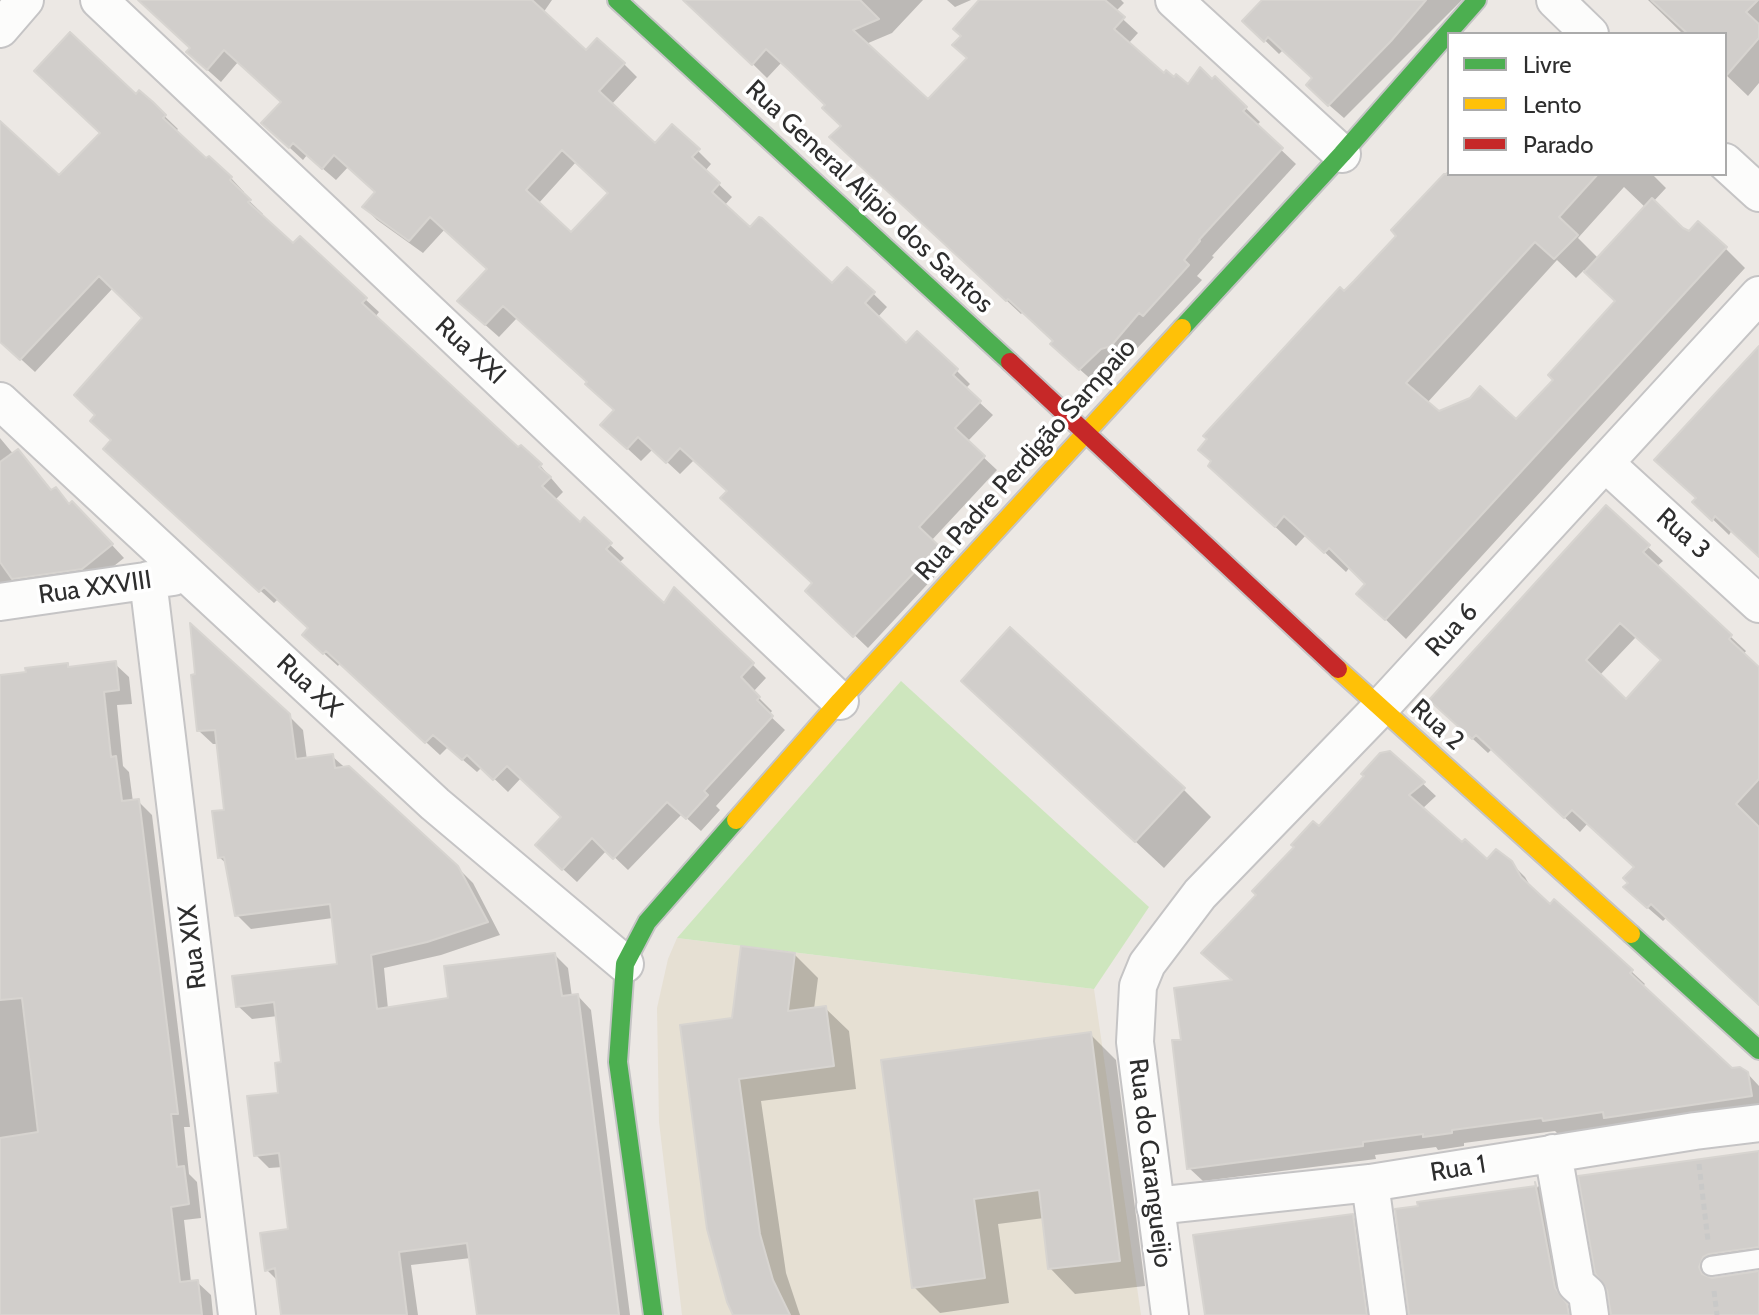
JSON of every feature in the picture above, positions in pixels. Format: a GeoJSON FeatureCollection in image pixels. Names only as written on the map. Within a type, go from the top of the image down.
{"type":"FeatureCollection","features":[{"type":"Feature","properties":{"kind":"main road","name":"Rua General Alípio dos Santos"},"geometry":{"type":"LineString","coordinates":[[617,0],[1086,432]]}},
{"type":"Feature","properties":{"kind":"main road","name":"Rua Padre Perdigão Sampaio"},"geometry":{"type":"LineString","coordinates":[[1449,32],[1477,0]]}},
{"type":"Feature","properties":{"kind":"main road","name":"Rua Padre Perdigão Sampaio"},"geometry":{"type":"LineString","coordinates":[[625,964],[647,922],[840,701],[1342,154],[1447,34]]}},
{"type":"Feature","properties":{"kind":"main road","name":"Rua 2"},"geometry":{"type":"LineString","coordinates":[[1086,432],[1380,708],[1759,1050]]}},
{"type":"Feature","properties":{"kind":"main road"},"geometry":{"type":"LineString","coordinates":[[625,964],[618,1062],[653,1315]]}},
{"type":"Feature","properties":{"kind":"street"},"geometry":{"type":"LineString","coordinates":[[0,29],[25,0]]}},
{"type":"Feature","properties":{"kind":"street","name":"Rua XXI"},"geometry":{"type":"LineString","coordinates":[[99,0],[840,701]]}},
{"type":"Feature","properties":{"kind":"street"},"geometry":{"type":"LineString","coordinates":[[1174,0],[1342,154]]}},
{"type":"Feature","properties":{"kind":"street"},"geometry":{"type":"LineString","coordinates":[[1555,0],[1588,32]]}},
{"type":"Feature","properties":{"kind":"street"},"geometry":{"type":"LineString","coordinates":[[1727,164],[1759,193]]}},
{"type":"Feature","properties":{"kind":"street","name":"Rua 6"},"geometry":{"type":"LineString","coordinates":[[1135,1011],[1138,986],[1147,964],[1200,894],[1380,708],[1759,295]]}},
{"type":"Feature","properties":{"kind":"street","name":"Rua XX"},"geometry":{"type":"LineString","coordinates":[[0,401],[435,804],[625,964]]}},
{"type":"Feature","properties":{"kind":"street","name":"Rua 3"},"geometry":{"type":"LineString","coordinates":[[1606,464],[1759,604]]}},
{"type":"Feature","properties":{"kind":"street","name":"Rua XXVIII"},"geometry":{"type":"LineString","coordinates":[[0,602],[190,576]]}},
{"type":"Feature","properties":{"kind":"street","name":"Rua XIX"},"geometry":{"type":"LineString","coordinates":[[148,580],[237,1315]]}},
{"type":"Feature","properties":{"kind":"street","name":"Rua do Carangueijo"},"geometry":{"type":"LineString","coordinates":[[1135,1011],[1135,1042],[1170,1315]]}},
{"type":"Feature","properties":{"kind":"street","name":"Rua 1"},"geometry":{"type":"LineString","coordinates":[[1155,1206],[1370,1183],[1759,1123]]}},
{"type":"Feature","properties":{"kind":"street"},"geometry":{"type":"LineString","coordinates":[[1553,1153],[1576,1284],[1587,1294],[1590,1315]]}},
{"type":"Feature","properties":{"kind":"street"},"geometry":{"type":"LineString","coordinates":[[1370,1183],[1388,1315]]}},
{"type":"Feature","properties":{"kind":"lane"},"geometry":{"type":"LineString","coordinates":[[1711,1266],[1759,1259]]}},
{"type":"Feature","properties":{"kind":"path"},"geometry":{"type":"LineString","coordinates":[[1695,1131],[1717,1315]]}},
{"type":"Feature","properties":{"kind":"shaded area"},"geometry":{"type":"Polygon","coordinates":[[[677,938],[1094,989],[1141,1315],[682,1315],[659,1122],[657,1008],[668,959],[677,938]]]}},
{"type":"Feature","properties":{"kind":"green space"},"geometry":{"type":"Polygon","coordinates":[[[901,681],[1149,907],[1094,989],[677,938],[901,681]]]}},
{"type":"Feature","properties":{"kind":"building"},"geometry":{"type":"Polygon","coordinates":[[[138,0],[532,0],[586,50],[597,38],[625,63],[599,91],[655,143],[672,124],[700,149],[692,157],[720,183],[712,192],[750,227],[759,217],[762,218],[832,283],[847,267],[875,292],[865,303],[906,343],[917,331],[958,369],[953,375],[981,401],[955,428],[985,456],[919,527],[939,546],[853,637],[805,591],[812,583],[720,498],[727,491],[680,448],[666,463],[638,437],[627,449],[600,425],[614,410],[503,306],[485,325],[457,301],[487,269],[430,217],[409,241],[362,207],[375,192],[334,155],[322,169],[293,143],[289,148],[261,123],[281,102],[224,50],[207,70],[186,52],[190,48],[138,0]],[[562,150],[526,190],[571,232],[608,193],[562,150]]]}},
{"type":"Feature","properties":{"kind":"building"},"geometry":{"type":"Polygon","coordinates":[[[683,0],[860,0],[879,19],[853,30],[928,99],[967,58],[952,45],[961,36],[953,29],[979,0],[1105,0],[1125,17],[1114,29],[1164,73],[1166,70],[1174,77],[1176,74],[1188,84],[1200,67],[1212,79],[1215,76],[1247,107],[1243,111],[1283,148],[1199,240],[1184,260],[1189,265],[1143,316],[1139,313],[1111,346],[1101,349],[1079,370],[1008,299],[1006,301],[829,137],[841,126],[822,108],[825,105],[790,71],[766,49],[752,65],[683,0]]]}},
{"type":"Feature","properties":{"kind":"building"},"geometry":{"type":"Polygon","coordinates":[[[1262,0],[1426,0],[1328,106],[1306,85],[1312,78],[1268,37],[1264,42],[1242,21],[1262,0]]]}},
{"type":"Feature","properties":{"kind":"building"},"geometry":{"type":"Polygon","coordinates":[[[1651,0],[1758,0],[1746,12],[1759,24],[1759,38],[1727,75],[1727,32],[1686,32],[1651,0]]]}},
{"type":"Feature","properties":{"kind":"building"},"geometry":{"type":"Polygon","coordinates":[[[70,32],[136,94],[139,90],[153,102],[166,115],[163,118],[206,158],[209,156],[232,177],[230,180],[251,200],[248,202],[293,243],[300,236],[367,298],[362,303],[518,447],[521,445],[542,464],[539,467],[551,477],[542,486],[580,522],[584,517],[612,543],[606,549],[664,603],[674,587],[754,663],[741,677],[773,716],[704,791],[708,795],[686,819],[667,802],[613,859],[592,838],[562,870],[535,845],[561,817],[507,766],[493,780],[467,755],[462,760],[433,735],[425,743],[326,651],[323,654],[302,635],[308,628],[264,587],[259,592],[103,449],[111,440],[90,421],[95,415],[74,395],[142,318],[99,276],[20,360],[0,342],[0,121],[59,175],[100,133],[34,71],[70,32]]]}},
{"type":"Feature","properties":{"kind":"building"},"geometry":{"type":"Polygon","coordinates":[[[1444,174],[1596,176],[1559,217],[1578,235],[1554,259],[1535,242],[1406,383],[1439,411],[1470,398],[1480,386],[1516,419],[1553,380],[1548,375],[1615,301],[1584,272],[1652,198],[1683,228],[1689,231],[1698,221],[1727,247],[1385,620],[1356,594],[1365,584],[1329,548],[1324,553],[1284,516],[1275,527],[1208,466],[1211,461],[1198,450],[1207,439],[1203,436],[1340,287],[1344,291],[1396,236],[1391,230],[1444,174]]]}},
{"type":"Feature","properties":{"kind":"building"},"geometry":{"type":"Polygon","coordinates":[[[1759,346],[1759,557],[1715,516],[1712,521],[1692,502],[1696,498],[1654,460],[1759,346]]]}},
{"type":"Feature","properties":{"kind":"building"},"geometry":{"type":"Polygon","coordinates":[[[18,449],[51,490],[56,487],[69,504],[72,501],[113,544],[82,569],[12,579],[0,562],[0,462],[18,449]]]}},
{"type":"Feature","properties":{"kind":"building"},"geometry":{"type":"Polygon","coordinates":[[[1606,505],[1650,545],[1643,552],[1732,635],[1729,639],[1759,667],[1759,779],[1736,804],[1759,827],[1759,1005],[1651,904],[1647,908],[1623,887],[1628,883],[1623,878],[1634,867],[1572,810],[1564,818],[1476,735],[1472,739],[1429,700],[1606,505]],[[1620,623],[1586,660],[1626,699],[1661,660],[1620,623]]]}},
{"type":"Feature","properties":{"kind":"building"},"geometry":{"type":"Polygon","coordinates":[[[190,623],[290,714],[296,759],[333,754],[335,768],[349,766],[458,866],[488,922],[427,942],[371,955],[377,1009],[448,998],[444,966],[555,953],[562,996],[578,994],[619,1315],[477,1315],[467,1243],[399,1252],[407,1315],[281,1315],[275,1268],[265,1271],[260,1233],[288,1229],[279,1153],[254,1156],[247,1096],[278,1093],[275,1063],[281,1062],[274,1002],[236,1007],[232,976],[337,964],[330,904],[235,916],[224,857],[218,858],[212,811],[224,810],[215,730],[197,731],[190,623]]]}},
{"type":"Feature","properties":{"kind":"building"},"geometry":{"type":"Polygon","coordinates":[[[1010,627],[1185,788],[1135,842],[961,681],[1010,627]]]}},
{"type":"Feature","properties":{"kind":"building"},"geometry":{"type":"Polygon","coordinates":[[[116,661],[119,690],[104,692],[111,757],[116,756],[122,801],[139,799],[178,1114],[171,1114],[177,1167],[184,1166],[189,1204],[171,1207],[180,1282],[198,1280],[202,1315],[0,1315],[0,1138],[38,1132],[22,998],[0,1000],[0,675],[26,672],[25,668],[116,661]]]}},
{"type":"Feature","properties":{"kind":"building"},"geometry":{"type":"Polygon","coordinates":[[[1390,751],[1425,782],[1409,795],[1462,842],[1465,839],[1487,859],[1496,849],[1512,861],[1521,877],[1550,904],[1554,899],[1590,931],[1633,970],[1630,973],[1732,1068],[1740,1067],[1748,1072],[1752,1096],[1604,1118],[1603,1112],[1543,1121],[1542,1118],[1187,1169],[1172,1040],[1181,1040],[1174,988],[1232,980],[1201,953],[1256,895],[1252,891],[1294,847],[1291,845],[1313,821],[1319,826],[1364,776],[1361,774],[1380,753],[1390,751]]]}},
{"type":"Feature","properties":{"kind":"building"},"geometry":{"type":"Polygon","coordinates":[[[741,946],[795,953],[788,1011],[826,1006],[834,1066],[739,1079],[760,1234],[773,1280],[790,1315],[733,1315],[707,1229],[680,1025],[732,1018],[741,946]]]}},
{"type":"Feature","properties":{"kind":"building"},"geometry":{"type":"Polygon","coordinates":[[[1091,1032],[1120,1261],[1048,1269],[1039,1190],[974,1199],[985,1278],[912,1288],[881,1060],[1091,1032]]]}},
{"type":"Feature","properties":{"kind":"building"},"geometry":{"type":"Polygon","coordinates":[[[1759,1151],[1759,1247],[1709,1254],[1703,1257],[1699,1267],[1702,1274],[1712,1278],[1759,1271],[1759,1315],[1611,1315],[1607,1290],[1595,1273],[1578,1176],[1759,1151]]]}},
{"type":"Feature","properties":{"kind":"building"},"geometry":{"type":"Polygon","coordinates":[[[1536,1186],[1555,1288],[1567,1304],[1569,1315],[1409,1315],[1395,1209],[1418,1206],[1417,1202],[1536,1186]]]}},
{"type":"Feature","properties":{"kind":"building"},"geometry":{"type":"Polygon","coordinates":[[[1353,1214],[1367,1315],[1205,1315],[1193,1235],[1353,1214]]]}},
{"type":"Feature","properties":{"kind":"traffic: fast"},"geometry":{"type":"LineString","coordinates":[[617,0],[1010,362]]}},
{"type":"Feature","properties":{"kind":"traffic: fast"},"geometry":{"type":"LineString","coordinates":[[1449,32],[1477,0]]}},
{"type":"Feature","properties":{"kind":"traffic: fast"},"geometry":{"type":"LineString","coordinates":[[1182,328],[1447,34]]}},
{"type":"Feature","properties":{"kind":"traffic: fast"},"geometry":{"type":"LineString","coordinates":[[653,1315],[618,1062],[625,964],[647,922],[736,820]]}},
{"type":"Feature","properties":{"kind":"traffic: fast"},"geometry":{"type":"LineString","coordinates":[[1631,934],[1759,1050]]}},
{"type":"Feature","properties":{"kind":"traffic: slow"},"geometry":{"type":"LineString","coordinates":[[736,820],[840,701],[1182,328]]}},
{"type":"Feature","properties":{"kind":"traffic: slow"},"geometry":{"type":"LineString","coordinates":[[1338,669],[1631,934]]}},
{"type":"Feature","properties":{"kind":"traffic: jam"},"geometry":{"type":"LineString","coordinates":[[1010,362],[1338,669]]}}]}
